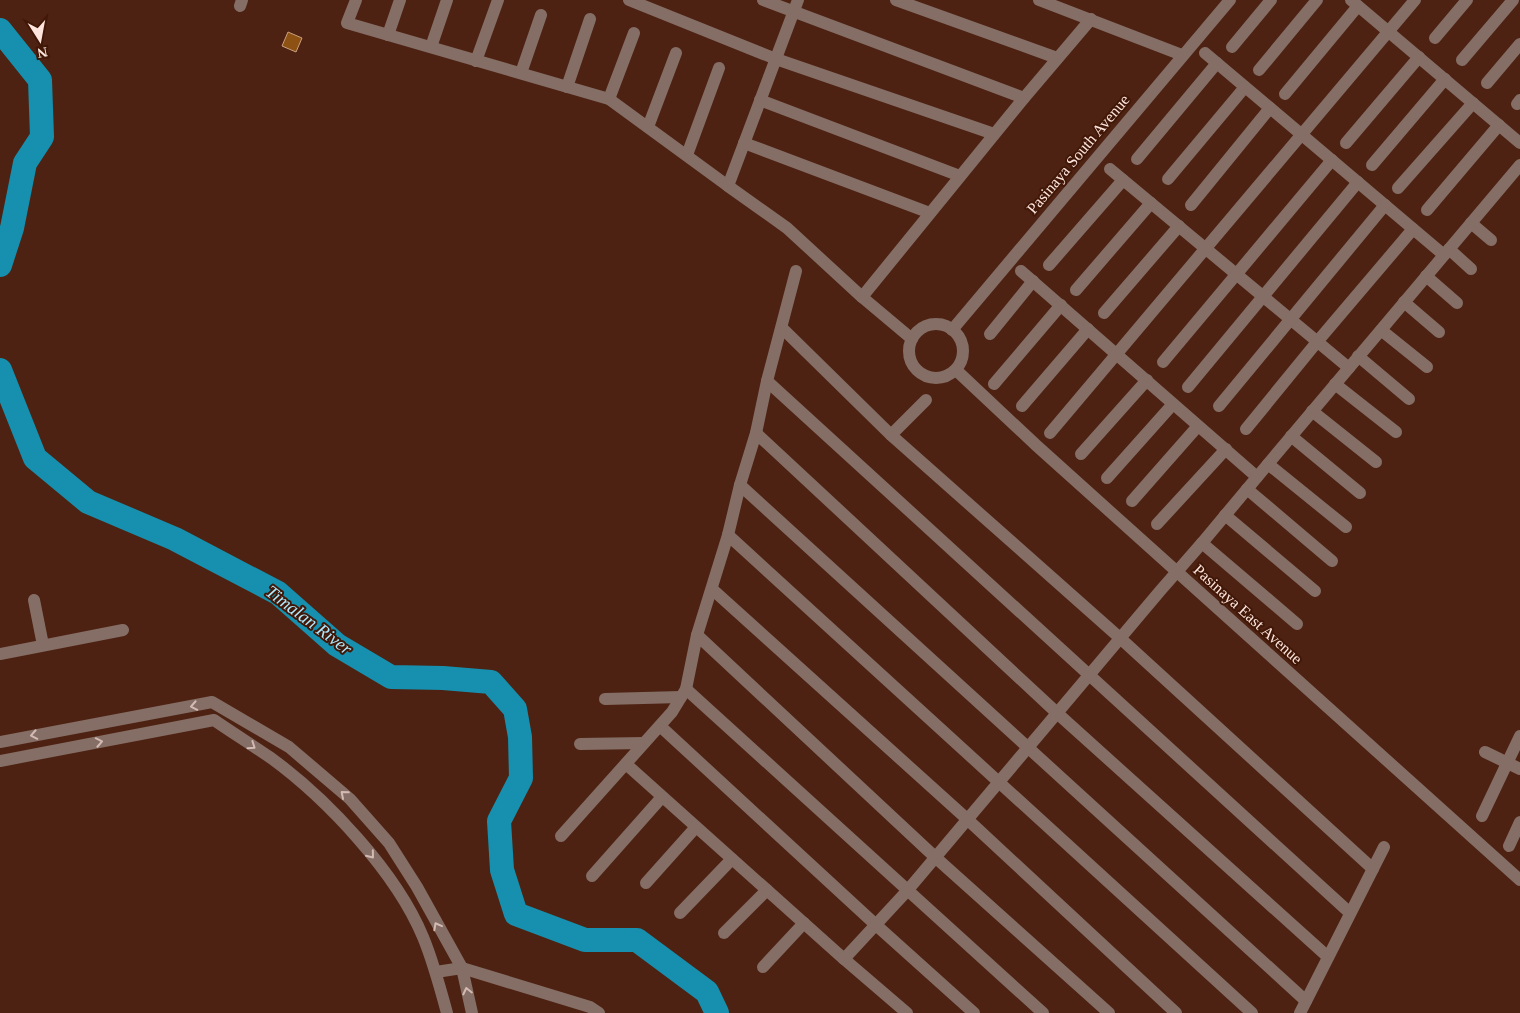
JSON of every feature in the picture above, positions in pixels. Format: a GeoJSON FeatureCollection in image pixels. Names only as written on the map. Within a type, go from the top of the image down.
{"type":"FeatureCollection","features":[{"type":"Feature","properties":{"kind":"street"},"geometry":{"type":"LineString","coordinates":[[356,0],[347,23],[609,99],[787,228],[862,297],[912,339]]}},
{"type":"Feature","properties":{"kind":"street"},"geometry":{"type":"LineString","coordinates":[[388,35],[400,0]]}},
{"type":"Feature","properties":{"kind":"street"},"geometry":{"type":"LineString","coordinates":[[431,47],[447,0]]}},
{"type":"Feature","properties":{"kind":"street"},"geometry":{"type":"LineString","coordinates":[[476,60],[498,0]]}},
{"type":"Feature","properties":{"kind":"street"},"geometry":{"type":"LineString","coordinates":[[630,0],[776,59],[994,134]]}},
{"type":"Feature","properties":{"kind":"street"},"geometry":{"type":"LineString","coordinates":[[763,0],[795,6],[1024,98]]}},
{"type":"Feature","properties":{"kind":"street"},"geometry":{"type":"LineString","coordinates":[[896,0],[1057,58]]}},
{"type":"Feature","properties":{"kind":"street"},"geometry":{"type":"LineString","coordinates":[[1039,0],[1182,55]]}},
{"type":"Feature","properties":{"kind":"street","name":"Pasinaya South Avenue"},"geometry":{"type":"LineString","coordinates":[[952,330],[1230,0]]}},
{"type":"Feature","properties":{"kind":"street"},"geometry":{"type":"LineString","coordinates":[[1232,47],[1271,0]]}},
{"type":"Feature","properties":{"kind":"street"},"geometry":{"type":"LineString","coordinates":[[1259,70],[1317,0]]}},
{"type":"Feature","properties":{"kind":"street"},"geometry":{"type":"LineString","coordinates":[[1050,433],[1415,0]]}},
{"type":"Feature","properties":{"kind":"street"},"geometry":{"type":"LineString","coordinates":[[1435,38],[1467,0]]}},
{"type":"Feature","properties":{"kind":"street"},"geometry":{"type":"LineString","coordinates":[[1462,60],[1513,0]]}},
{"type":"Feature","properties":{"kind":"street"},"geometry":{"type":"LineString","coordinates":[[1285,94],[1354,3],[1520,143]]}},
{"type":"Feature","properties":{"kind":"street"},"geometry":{"type":"LineString","coordinates":[[728,186],[795,6]]}},
{"type":"Feature","properties":{"kind":"street"},"geometry":{"type":"LineString","coordinates":[[521,73],[541,15]]}},
{"type":"Feature","properties":{"kind":"street"},"geometry":{"type":"LineString","coordinates":[[566,87],[590,19]]}},
{"type":"Feature","properties":{"kind":"street"},"geometry":{"type":"LineString","coordinates":[[862,297],[994,134],[1091,19]]}},
{"type":"Feature","properties":{"kind":"street"},"geometry":{"type":"LineString","coordinates":[[609,99],[634,33]]}},
{"type":"Feature","properties":{"kind":"street"},"geometry":{"type":"LineString","coordinates":[[1487,84],[1520,44]]}},
{"type":"Feature","properties":{"kind":"street"},"geometry":{"type":"LineString","coordinates":[[648,127],[676,53]]}},
{"type":"Feature","properties":{"kind":"street"},"geometry":{"type":"LineString","coordinates":[[1205,53],[1413,229],[1471,269]]}},
{"type":"Feature","properties":{"kind":"street"},"geometry":{"type":"LineString","coordinates":[[1346,143],[1419,57]]}},
{"type":"Feature","properties":{"kind":"street"},"geometry":{"type":"LineString","coordinates":[[1137,160],[1218,63]]}},
{"type":"Feature","properties":{"kind":"street"},"geometry":{"type":"LineString","coordinates":[[687,156],[719,68]]}},
{"type":"Feature","properties":{"kind":"street"},"geometry":{"type":"LineString","coordinates":[[1372,165],[1445,79]]}},
{"type":"Feature","properties":{"kind":"street"},"geometry":{"type":"LineString","coordinates":[[1168,179],[1245,87]]}},
{"type":"Feature","properties":{"kind":"street"},"geometry":{"type":"LineString","coordinates":[[760,100],[960,176]]}},
{"type":"Feature","properties":{"kind":"street"},"geometry":{"type":"LineString","coordinates":[[1398,188],[1473,103]]}},
{"type":"Feature","properties":{"kind":"street"},"geometry":{"type":"LineString","coordinates":[[1191,205],[1270,108]]}},
{"type":"Feature","properties":{"kind":"street"},"geometry":{"type":"LineString","coordinates":[[1427,210],[1499,125]]}},
{"type":"Feature","properties":{"kind":"street"},"geometry":{"type":"LineString","coordinates":[[744,142],[930,213]]}},
{"type":"Feature","properties":{"kind":"street"},"geometry":{"type":"LineString","coordinates":[[1163,362],[1332,160]]}},
{"type":"Feature","properties":{"kind":"street"},"geometry":{"type":"LineString","coordinates":[[844,959],[907,891],[1520,165]]}},
{"type":"Feature","properties":{"kind":"street"},"geometry":{"type":"LineString","coordinates":[[1110,169],[1349,368]]}},
{"type":"Feature","properties":{"kind":"street"},"geometry":{"type":"LineString","coordinates":[[1049,265],[1123,180]]}},
{"type":"Feature","properties":{"kind":"street"},"geometry":{"type":"LineString","coordinates":[[1188,387],[1358,182]]}},
{"type":"Feature","properties":{"kind":"street"},"geometry":{"type":"LineString","coordinates":[[1076,290],[1151,203]]}},
{"type":"Feature","properties":{"kind":"street"},"geometry":{"type":"LineString","coordinates":[[1219,406],[1385,205]]}},
{"type":"Feature","properties":{"kind":"street"},"geometry":{"type":"LineString","coordinates":[[1471,223],[1491,240]]}},
{"type":"Feature","properties":{"kind":"street"},"geometry":{"type":"LineString","coordinates":[[1104,313],[1179,226]]}},
{"type":"Feature","properties":{"kind":"street"},"geometry":{"type":"LineString","coordinates":[[1246,429],[1413,229]]}},
{"type":"Feature","properties":{"kind":"street"},"geometry":{"type":"LineString","coordinates":[[561,836],[660,726],[684,693],[697,634],[728,535],[740,485],[756,433],[767,381],[796,271]]}},
{"type":"Feature","properties":{"kind":"street"},"geometry":{"type":"LineString","coordinates":[[1021,271],[1257,476]]}},
{"type":"Feature","properties":{"kind":"street"},"geometry":{"type":"LineString","coordinates":[[1426,276],[1457,303]]}},
{"type":"Feature","properties":{"kind":"street"},"geometry":{"type":"LineString","coordinates":[[990,334],[1033,281]]}},
{"type":"Feature","properties":{"kind":"street"},"geometry":{"type":"LineString","coordinates":[[1404,302],[1439,332]]}},
{"type":"Feature","properties":{"kind":"street"},"geometry":{"type":"LineString","coordinates":[[994,384],[1061,305]]}},
{"type":"Feature","properties":{"kind":"street"},"geometry":{"type":"LineString","coordinates":[[941,325],[952,330],[958,335],[963,347],[962,360],[956,370],[940,378],[923,375],[910,359],[912,339],[921,329],[928,326],[941,325]]}},
{"type":"Feature","properties":{"kind":"street"},"geometry":{"type":"LineString","coordinates":[[782,328],[891,435],[1120,638],[1373,868]]}},
{"type":"Feature","properties":{"kind":"street"},"geometry":{"type":"LineString","coordinates":[[1022,406],[1088,329]]}},
{"type":"Feature","properties":{"kind":"street"},"geometry":{"type":"LineString","coordinates":[[1381,330],[1427,367]]}},
{"type":"Feature","properties":{"kind":"street"},"geometry":{"type":"LineString","coordinates":[[1358,356],[1409,399]]}},
{"type":"Feature","properties":{"kind":"street","name":"Pasinaya East Avenue"},"geometry":{"type":"LineString","coordinates":[[956,370],[1037,446],[1520,880]]}},
{"type":"Feature","properties":{"kind":"street"},"geometry":{"type":"LineString","coordinates":[[1081,454],[1146,380]]}},
{"type":"Feature","properties":{"kind":"street"},"geometry":{"type":"LineString","coordinates":[[767,381],[1350,914]]}},
{"type":"Feature","properties":{"kind":"street"},"geometry":{"type":"LineString","coordinates":[[1335,384],[1396,432]]}},
{"type":"Feature","properties":{"kind":"street"},"geometry":{"type":"LineString","coordinates":[[891,435],[926,400]]}},
{"type":"Feature","properties":{"kind":"street"},"geometry":{"type":"LineString","coordinates":[[1107,478],[1173,404]]}},
{"type":"Feature","properties":{"kind":"street"},"geometry":{"type":"LineString","coordinates":[[1312,411],[1376,462]]}},
{"type":"Feature","properties":{"kind":"street"},"geometry":{"type":"LineString","coordinates":[[1132,501],[1198,426]]}},
{"type":"Feature","properties":{"kind":"street"},"geometry":{"type":"LineString","coordinates":[[756,433],[1057,713],[1328,957]]}},
{"type":"Feature","properties":{"kind":"street"},"geometry":{"type":"LineString","coordinates":[[1291,436],[1360,493]]}},
{"type":"Feature","properties":{"kind":"street"},"geometry":{"type":"LineString","coordinates":[[1157,524],[1226,450]]}},
{"type":"Feature","properties":{"kind":"street"},"geometry":{"type":"LineString","coordinates":[[1268,464],[1346,527]]}},
{"type":"Feature","properties":{"kind":"street"},"geometry":{"type":"LineString","coordinates":[[740,485],[1306,1001]]}},
{"type":"Feature","properties":{"kind":"street"},"geometry":{"type":"LineString","coordinates":[[1247,489],[1332,561]]}},
{"type":"Feature","properties":{"kind":"street"},"geometry":{"type":"LineString","coordinates":[[1225,515],[1315,591]]}},
{"type":"Feature","properties":{"kind":"street"},"geometry":{"type":"LineString","coordinates":[[728,535],[1252,1013]]}},
{"type":"Feature","properties":{"kind":"street"},"geometry":{"type":"LineString","coordinates":[[1202,543],[1297,624]]}},
{"type":"Feature","properties":{"kind":"street"},"geometry":{"type":"LineString","coordinates":[[712,589],[967,819],[1175,1013]]}},
{"type":"Feature","properties":{"kind":"street"},"geometry":{"type":"LineString","coordinates":[[34,600],[43,645]]}},
{"type":"Feature","properties":{"kind":"street"},"geometry":{"type":"LineString","coordinates":[[0,654],[123,630]]}},
{"type":"Feature","properties":{"kind":"street"},"geometry":{"type":"LineString","coordinates":[[697,634],[935,857],[1109,1013]]}},
{"type":"Feature","properties":{"kind":"street"},"geometry":{"type":"LineString","coordinates":[[605,698],[684,693],[1043,1013]]}},
{"type":"Feature","properties":{"kind":"street"},"geometry":{"type":"LineString","coordinates":[[0,742],[212,702],[289,747],[350,799],[389,843],[417,887],[439,930],[462,968],[472,1013]]}},
{"type":"Feature","properties":{"kind":"street"},"geometry":{"type":"LineString","coordinates":[[0,761],[214,720],[272,759],[327,805],[370,854],[399,892],[422,935],[436,972],[447,1013]]}},
{"type":"Feature","properties":{"kind":"street"},"geometry":{"type":"LineString","coordinates":[[660,726],[974,1013]]}},
{"type":"Feature","properties":{"kind":"street"},"geometry":{"type":"LineString","coordinates":[[1482,816],[1520,736]]}},
{"type":"Feature","properties":{"kind":"street"},"geometry":{"type":"LineString","coordinates":[[580,744],[644,743]]}},
{"type":"Feature","properties":{"kind":"street"},"geometry":{"type":"LineString","coordinates":[[1485,752],[1520,769]]}},
{"type":"Feature","properties":{"kind":"street"},"geometry":{"type":"LineString","coordinates":[[626,764],[906,1013]]}},
{"type":"Feature","properties":{"kind":"street"},"geometry":{"type":"LineString","coordinates":[[592,876],[662,796]]}},
{"type":"Feature","properties":{"kind":"street"},"geometry":{"type":"LineString","coordinates":[[1509,846],[1520,822]]}},
{"type":"Feature","properties":{"kind":"street"},"geometry":{"type":"LineString","coordinates":[[646,883],[696,827]]}},
{"type":"Feature","properties":{"kind":"street"},"geometry":{"type":"LineString","coordinates":[[1300,1013],[1384,847]]}},
{"type":"Feature","properties":{"kind":"street"},"geometry":{"type":"LineString","coordinates":[[680,913],[732,859]]}},
{"type":"Feature","properties":{"kind":"street"},"geometry":{"type":"LineString","coordinates":[[724,933],[766,890]]}},
{"type":"Feature","properties":{"kind":"street"},"geometry":{"type":"LineString","coordinates":[[763,967],[804,923]]}},
{"type":"Feature","properties":{"kind":"street"},"geometry":{"type":"LineString","coordinates":[[436,972],[462,968],[590,1007],[599,1013]]}},
{"type":"Feature","properties":{"kind":"building"},"geometry":{"type":"Polygon","coordinates":[[[288,32],[302,38],[296,52],[282,46],[288,32]]]}},
{"type":"Feature","properties":{"kind":"waterway","name":"Timalan River"},"geometry":{"type":"LineString","coordinates":[[0,30],[40,80],[42,137],[25,163],[12,228],[0,265]]}},
{"type":"Feature","properties":{"kind":"waterway","name":"Timalan River"},"geometry":{"type":"LineString","coordinates":[[0,370],[35,458],[88,502],[175,539],[278,593],[337,645],[391,677],[443,678],[491,682],[515,709],[520,737],[521,778],[499,821],[502,870],[516,914],[585,940],[637,940],[707,992],[717,1013]]}}]}
